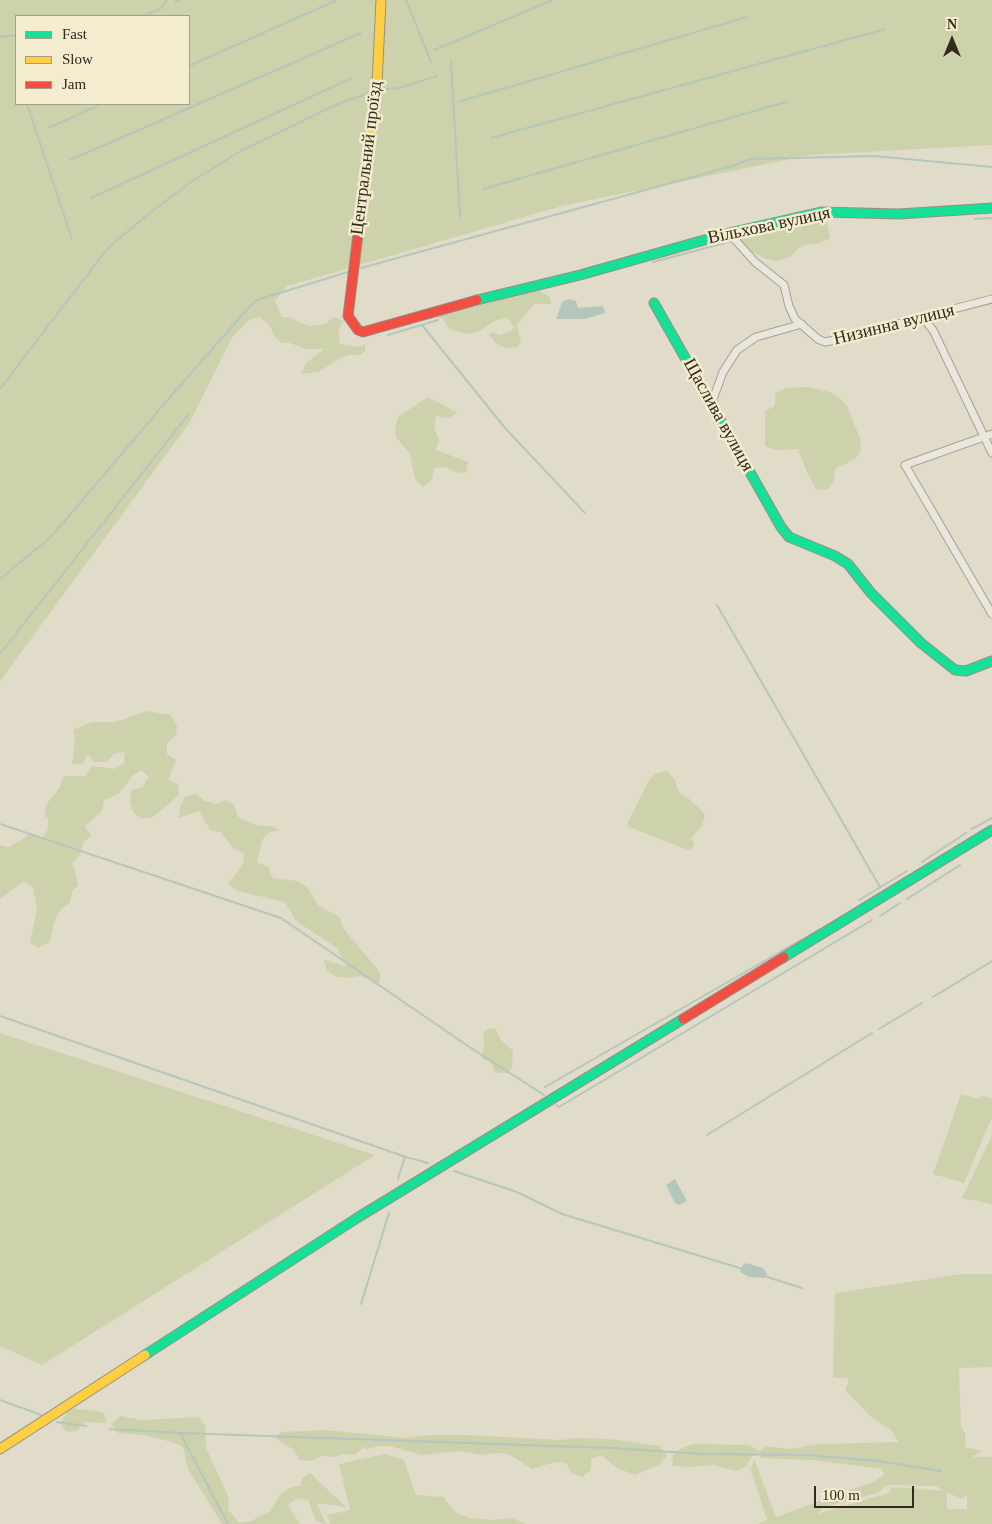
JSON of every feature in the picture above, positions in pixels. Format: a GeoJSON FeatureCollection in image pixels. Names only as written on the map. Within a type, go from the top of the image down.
{"type":"FeatureCollection","features":[{"type":"Feature","properties":{"kind":"street","name":"Центральний проїзд"},"geometry":{"type":"LineString","coordinates":[[348,316],[377,84],[381,0]]}},
{"type":"Feature","properties":{"kind":"street","name":"Вільхова вулиця"},"geometry":{"type":"LineString","coordinates":[[348,316],[353,326],[363,332],[452,306],[580,276],[729,232],[822,212],[899,214],[992,208]]}},
{"type":"Feature","properties":{"kind":"street","name":"Низинна вулиця"},"geometry":{"type":"LineString","coordinates":[[729,232],[755,262],[784,285],[789,306],[795,319],[818,339],[825,342],[865,334],[992,299]]}},
{"type":"Feature","properties":{"kind":"street","name":"Щаслива вулиця"},"geometry":{"type":"LineString","coordinates":[[654,303],[781,527],[789,537],[835,556],[848,564],[871,593],[921,643],[956,670],[966,671],[992,661]]}},
{"type":"Feature","properties":{"kind":"street"},"geometry":{"type":"LineString","coordinates":[[922,317],[933,330],[982,436],[992,453]]}},
{"type":"Feature","properties":{"kind":"street"},"geometry":{"type":"LineString","coordinates":[[714,408],[713,398],[724,372],[737,350],[756,337],[802,324]]}},
{"type":"Feature","properties":{"kind":"street"},"geometry":{"type":"LineString","coordinates":[[992,434],[905,465],[992,614]]}},
{"type":"Feature","properties":{"kind":"street"},"geometry":{"type":"LineString","coordinates":[[0,1449],[357,1218],[992,830]]}},
{"type":"Feature","properties":{"kind":"green space"},"geometry":{"type":"Polygon","coordinates":[[[0,0],[992,0],[992,145],[810,155],[562,206],[287,286],[275,301],[282,317],[291,317],[300,323],[311,326],[325,324],[334,317],[344,321],[338,331],[340,344],[358,347],[365,344],[365,351],[361,355],[349,355],[340,358],[319,372],[301,374],[306,363],[324,349],[305,349],[290,343],[282,343],[274,336],[270,326],[260,317],[249,320],[232,337],[190,422],[0,681],[0,0]]]}},
{"type":"Feature","properties":{"kind":"green space"},"geometry":{"type":"Polygon","coordinates":[[[825,214],[830,238],[820,243],[809,244],[799,248],[790,257],[776,261],[766,259],[745,248],[739,239],[740,236],[794,222],[799,225],[825,214]]]}},
{"type":"Feature","properties":{"kind":"green space"},"geometry":{"type":"Polygon","coordinates":[[[536,290],[541,291],[550,298],[551,304],[534,304],[517,325],[521,343],[517,347],[506,348],[495,343],[489,334],[494,332],[499,335],[510,332],[514,327],[507,318],[496,320],[478,332],[466,334],[449,329],[443,319],[434,315],[450,309],[474,307],[536,290]]]}},
{"type":"Feature","properties":{"kind":"green space"},"geometry":{"type":"Polygon","coordinates":[[[808,387],[830,392],[839,397],[847,406],[860,438],[861,450],[855,459],[835,469],[834,481],[827,490],[816,489],[798,449],[776,450],[765,446],[765,411],[775,406],[775,394],[785,388],[808,387]]]}},
{"type":"Feature","properties":{"kind":"green space"},"geometry":{"type":"Polygon","coordinates":[[[428,397],[458,413],[448,418],[436,416],[434,427],[439,440],[436,450],[468,462],[466,473],[455,472],[445,467],[434,468],[432,480],[423,487],[415,479],[410,454],[396,437],[395,427],[399,416],[428,397]]]}},
{"type":"Feature","properties":{"kind":"green space"},"geometry":{"type":"Polygon","coordinates":[[[148,711],[170,715],[177,725],[176,735],[167,743],[167,754],[176,760],[168,780],[178,784],[179,795],[153,817],[142,819],[133,812],[130,802],[132,790],[142,787],[149,777],[141,770],[132,776],[119,794],[104,800],[102,811],[85,826],[91,835],[83,844],[80,854],[73,863],[78,885],[72,892],[70,903],[61,909],[55,919],[50,941],[39,948],[30,943],[37,910],[33,887],[24,881],[0,899],[0,845],[9,847],[29,835],[42,838],[48,829],[48,818],[45,816],[46,805],[60,787],[63,776],[85,776],[92,766],[114,769],[124,763],[125,752],[114,754],[106,762],[94,762],[88,754],[83,764],[72,764],[75,741],[73,730],[92,722],[115,722],[148,711]]]}},
{"type":"Feature","properties":{"kind":"green space"},"geometry":{"type":"Polygon","coordinates":[[[667,771],[675,780],[679,793],[687,797],[705,814],[702,826],[691,838],[694,844],[691,851],[626,826],[648,782],[655,774],[667,771]]]}},
{"type":"Feature","properties":{"kind":"green space"},"geometry":{"type":"Polygon","coordinates":[[[196,794],[205,801],[216,804],[226,800],[235,806],[238,817],[259,826],[270,826],[281,830],[270,832],[262,840],[257,862],[268,867],[273,878],[297,881],[307,887],[319,906],[340,917],[343,928],[380,972],[380,983],[359,976],[349,978],[337,977],[327,971],[324,960],[346,966],[337,948],[296,921],[285,902],[237,891],[228,884],[243,864],[244,853],[234,849],[220,832],[210,830],[199,811],[179,818],[180,807],[185,797],[196,794]]]}},
{"type":"Feature","properties":{"kind":"green space"},"geometry":{"type":"Polygon","coordinates":[[[490,1028],[496,1029],[500,1039],[513,1051],[512,1068],[509,1073],[495,1073],[491,1062],[481,1058],[484,1046],[483,1035],[485,1030],[490,1028]]]}},
{"type":"Feature","properties":{"kind":"green space"},"geometry":{"type":"Polygon","coordinates":[[[0,1033],[375,1155],[42,1365],[0,1346],[0,1033]]]}},
{"type":"Feature","properties":{"kind":"green space"},"geometry":{"type":"Polygon","coordinates":[[[961,1094],[979,1099],[981,1096],[992,1098],[992,1117],[964,1183],[933,1174],[961,1094]]]}},
{"type":"Feature","properties":{"kind":"green space"},"geometry":{"type":"Polygon","coordinates":[[[992,1135],[992,1204],[962,1198],[992,1135]]]}},
{"type":"Feature","properties":{"kind":"green space"},"geometry":{"type":"Polygon","coordinates":[[[963,1274],[992,1274],[992,1367],[959,1368],[961,1426],[965,1433],[965,1447],[983,1451],[972,1457],[992,1457],[992,1524],[758,1524],[767,1520],[751,1470],[754,1459],[776,1517],[875,1481],[884,1475],[882,1469],[812,1460],[761,1458],[759,1452],[752,1457],[746,1466],[736,1471],[713,1465],[672,1466],[673,1455],[682,1448],[693,1444],[748,1445],[761,1451],[766,1446],[789,1449],[821,1444],[899,1442],[891,1430],[872,1418],[846,1391],[846,1385],[849,1386],[847,1378],[833,1378],[835,1293],[963,1274]],[[887,1485],[877,1493],[824,1507],[817,1514],[889,1493],[891,1487],[945,1491],[936,1486],[887,1485]],[[947,1492],[947,1509],[967,1509],[967,1495],[961,1499],[947,1492]]]}},
{"type":"Feature","properties":{"kind":"green space"},"geometry":{"type":"Polygon","coordinates":[[[70,1408],[103,1412],[107,1423],[85,1422],[77,1431],[66,1432],[60,1423],[70,1408]]]}},
{"type":"Feature","properties":{"kind":"green space"},"geometry":{"type":"Polygon","coordinates":[[[120,1416],[142,1420],[198,1417],[205,1425],[206,1448],[229,1498],[228,1509],[239,1523],[251,1521],[270,1511],[280,1495],[289,1488],[300,1486],[302,1478],[310,1473],[346,1507],[317,1503],[326,1524],[324,1524],[316,1521],[308,1500],[297,1498],[288,1505],[300,1524],[222,1524],[188,1469],[183,1447],[172,1442],[142,1435],[118,1433],[111,1424],[120,1416]]]}},
{"type":"Feature","properties":{"kind":"green space"},"geometry":{"type":"Polygon","coordinates":[[[325,1430],[407,1438],[430,1435],[465,1435],[562,1440],[573,1438],[609,1439],[660,1446],[667,1455],[660,1464],[635,1475],[615,1467],[602,1455],[591,1459],[591,1470],[582,1477],[571,1473],[566,1463],[555,1462],[532,1469],[509,1454],[481,1455],[458,1451],[421,1455],[390,1446],[363,1448],[355,1455],[322,1456],[312,1461],[300,1460],[294,1450],[275,1438],[281,1432],[325,1430]]]}},
{"type":"Feature","properties":{"kind":"green space"},"geometry":{"type":"Polygon","coordinates":[[[385,1454],[404,1460],[416,1495],[443,1497],[455,1512],[469,1518],[494,1520],[512,1518],[525,1524],[330,1524],[327,1515],[350,1510],[339,1464],[385,1454]]]}},
{"type":"Feature","properties":{"kind":"shaded area"},"geometry":{"type":"Polygon","coordinates":[[[569,299],[576,301],[578,308],[603,306],[605,313],[585,319],[556,319],[562,302],[569,299]]]}},
{"type":"Feature","properties":{"kind":"shaded area"},"geometry":{"type":"Polygon","coordinates":[[[675,1179],[687,1201],[679,1205],[675,1203],[666,1185],[675,1179]]]}},
{"type":"Feature","properties":{"kind":"shaded area"},"geometry":{"type":"Polygon","coordinates":[[[746,1263],[763,1268],[767,1274],[764,1278],[749,1277],[740,1272],[742,1266],[746,1263]]]}},
{"type":"Feature","properties":{"kind":"waterway"},"geometry":{"type":"LineString","coordinates":[[145,15],[161,8],[167,0]]}},
{"type":"Feature","properties":{"kind":"waterway"},"geometry":{"type":"LineString","coordinates":[[175,2],[180,0]]}},
{"type":"Feature","properties":{"kind":"waterway"},"geometry":{"type":"LineString","coordinates":[[190,66],[337,0]]}},
{"type":"Feature","properties":{"kind":"waterway"},"geometry":{"type":"LineString","coordinates":[[406,0],[431,62]]}},
{"type":"Feature","properties":{"kind":"waterway"},"geometry":{"type":"LineString","coordinates":[[434,50],[553,0]]}},
{"type":"Feature","properties":{"kind":"waterway"},"geometry":{"type":"LineString","coordinates":[[458,102],[747,17]]}},
{"type":"Feature","properties":{"kind":"waterway"},"geometry":{"type":"LineString","coordinates":[[491,138],[885,29]]}},
{"type":"Feature","properties":{"kind":"waterway"},"geometry":{"type":"LineString","coordinates":[[70,160],[361,33]]}},
{"type":"Feature","properties":{"kind":"waterway"},"geometry":{"type":"LineString","coordinates":[[0,37],[15,35]]}},
{"type":"Feature","properties":{"kind":"waterway"},"geometry":{"type":"LineString","coordinates":[[451,62],[460,217]]}},
{"type":"Feature","properties":{"kind":"waterway"},"geometry":{"type":"LineString","coordinates":[[379,90],[399,88],[437,76]]}},
{"type":"Feature","properties":{"kind":"waterway"},"geometry":{"type":"LineString","coordinates":[[91,198],[352,78]]}},
{"type":"Feature","properties":{"kind":"waterway"},"geometry":{"type":"LineString","coordinates":[[0,389],[107,249],[147,215],[191,182],[239,152],[335,105],[372,92]]}},
{"type":"Feature","properties":{"kind":"waterway"},"geometry":{"type":"LineString","coordinates":[[483,189],[786,102]]}},
{"type":"Feature","properties":{"kind":"waterway"},"geometry":{"type":"LineString","coordinates":[[27,105],[72,239]]}},
{"type":"Feature","properties":{"kind":"waterway"},"geometry":{"type":"LineString","coordinates":[[48,128],[100,105]]}},
{"type":"Feature","properties":{"kind":"waterway"},"geometry":{"type":"LineString","coordinates":[[361,268],[733,166],[750,159],[874,156],[992,167]]}},
{"type":"Feature","properties":{"kind":"waterway"},"geometry":{"type":"LineString","coordinates":[[739,239],[822,217]]}},
{"type":"Feature","properties":{"kind":"waterway"},"geometry":{"type":"LineString","coordinates":[[975,219],[992,218]]}},
{"type":"Feature","properties":{"kind":"waterway"},"geometry":{"type":"LineString","coordinates":[[653,262],[732,241]]}},
{"type":"Feature","properties":{"kind":"waterway"},"geometry":{"type":"LineString","coordinates":[[0,579],[52,536],[252,304],[257,300],[351,271]]}},
{"type":"Feature","properties":{"kind":"waterway"},"geometry":{"type":"LineString","coordinates":[[388,335],[438,320]]}},
{"type":"Feature","properties":{"kind":"waterway"},"geometry":{"type":"LineString","coordinates":[[422,325],[505,428],[585,513]]}},
{"type":"Feature","properties":{"kind":"waterway"},"geometry":{"type":"LineString","coordinates":[[0,654],[188,415]]}},
{"type":"Feature","properties":{"kind":"waterway"},"geometry":{"type":"LineString","coordinates":[[717,605],[880,887]]}},
{"type":"Feature","properties":{"kind":"waterway"},"geometry":{"type":"LineString","coordinates":[[972,829],[992,818]]}},
{"type":"Feature","properties":{"kind":"waterway"},"geometry":{"type":"LineString","coordinates":[[0,824],[281,918],[468,1046],[544,1095]]}},
{"type":"Feature","properties":{"kind":"waterway"},"geometry":{"type":"LineString","coordinates":[[922,862],[966,833]]}},
{"type":"Feature","properties":{"kind":"waterway"},"geometry":{"type":"LineString","coordinates":[[907,899],[960,865]]}},
{"type":"Feature","properties":{"kind":"waterway"},"geometry":{"type":"LineString","coordinates":[[859,900],[907,871]]}},
{"type":"Feature","properties":{"kind":"waterway"},"geometry":{"type":"LineString","coordinates":[[880,916],[900,903]]}},
{"type":"Feature","properties":{"kind":"waterway"},"geometry":{"type":"LineString","coordinates":[[556,1105],[559,1107],[872,920]]}},
{"type":"Feature","properties":{"kind":"waterway"},"geometry":{"type":"LineString","coordinates":[[545,1087],[820,929]]}},
{"type":"Feature","properties":{"kind":"waterway"},"geometry":{"type":"LineString","coordinates":[[933,997],[992,961]]}},
{"type":"Feature","properties":{"kind":"waterway"},"geometry":{"type":"LineString","coordinates":[[879,1029],[922,1003]]}},
{"type":"Feature","properties":{"kind":"waterway"},"geometry":{"type":"LineString","coordinates":[[0,1016],[428,1163]]}},
{"type":"Feature","properties":{"kind":"waterway"},"geometry":{"type":"LineString","coordinates":[[707,1135],[872,1033]]}},
{"type":"Feature","properties":{"kind":"waterway"},"geometry":{"type":"LineString","coordinates":[[398,1179],[405,1157]]}},
{"type":"Feature","properties":{"kind":"waterway"},"geometry":{"type":"LineString","coordinates":[[454,1171],[517,1192],[562,1214],[743,1269]]}},
{"type":"Feature","properties":{"kind":"waterway"},"geometry":{"type":"LineString","coordinates":[[361,1304],[389,1213]]}},
{"type":"Feature","properties":{"kind":"waterway"},"geometry":{"type":"LineString","coordinates":[[764,1276],[802,1288]]}},
{"type":"Feature","properties":{"kind":"waterway"},"geometry":{"type":"LineString","coordinates":[[0,1400],[44,1416]]}},
{"type":"Feature","properties":{"kind":"waterway"},"geometry":{"type":"LineString","coordinates":[[57,1422],[86,1426]]}},
{"type":"Feature","properties":{"kind":"waterway"},"geometry":{"type":"LineString","coordinates":[[110,1429],[180,1433],[228,1524]]}},
{"type":"Feature","properties":{"kind":"waterway"},"geometry":{"type":"LineString","coordinates":[[180,1433],[611,1448],[703,1454],[806,1455],[878,1461],[941,1471]]}},
{"type":"Feature","properties":{"kind":"traffic: fast"},"geometry":{"type":"LineString","coordinates":[[477,300],[580,275],[729,233],[821,212],[899,214],[992,208]]}},
{"type":"Feature","properties":{"kind":"traffic: fast"},"geometry":{"type":"LineString","coordinates":[[654,303],[781,527],[789,537],[835,556],[848,564],[871,593],[921,643],[955,670],[966,671],[992,661]]}},
{"type":"Feature","properties":{"kind":"traffic: fast"},"geometry":{"type":"LineString","coordinates":[[784,957],[992,830]]}},
{"type":"Feature","properties":{"kind":"traffic: fast"},"geometry":{"type":"LineString","coordinates":[[145,1355],[357,1218],[683,1019]]}},
{"type":"Feature","properties":{"kind":"traffic: slow"},"geometry":{"type":"LineString","coordinates":[[360,218],[377,84],[381,0]]}},
{"type":"Feature","properties":{"kind":"traffic: slow"},"geometry":{"type":"LineString","coordinates":[[0,1449],[145,1355]]}},
{"type":"Feature","properties":{"kind":"traffic: jam"},"geometry":{"type":"LineString","coordinates":[[360,218],[348,316],[358,330],[363,332],[477,300]]}},
{"type":"Feature","properties":{"kind":"traffic: jam"},"geometry":{"type":"LineString","coordinates":[[683,1019],[784,957]]}}]}
